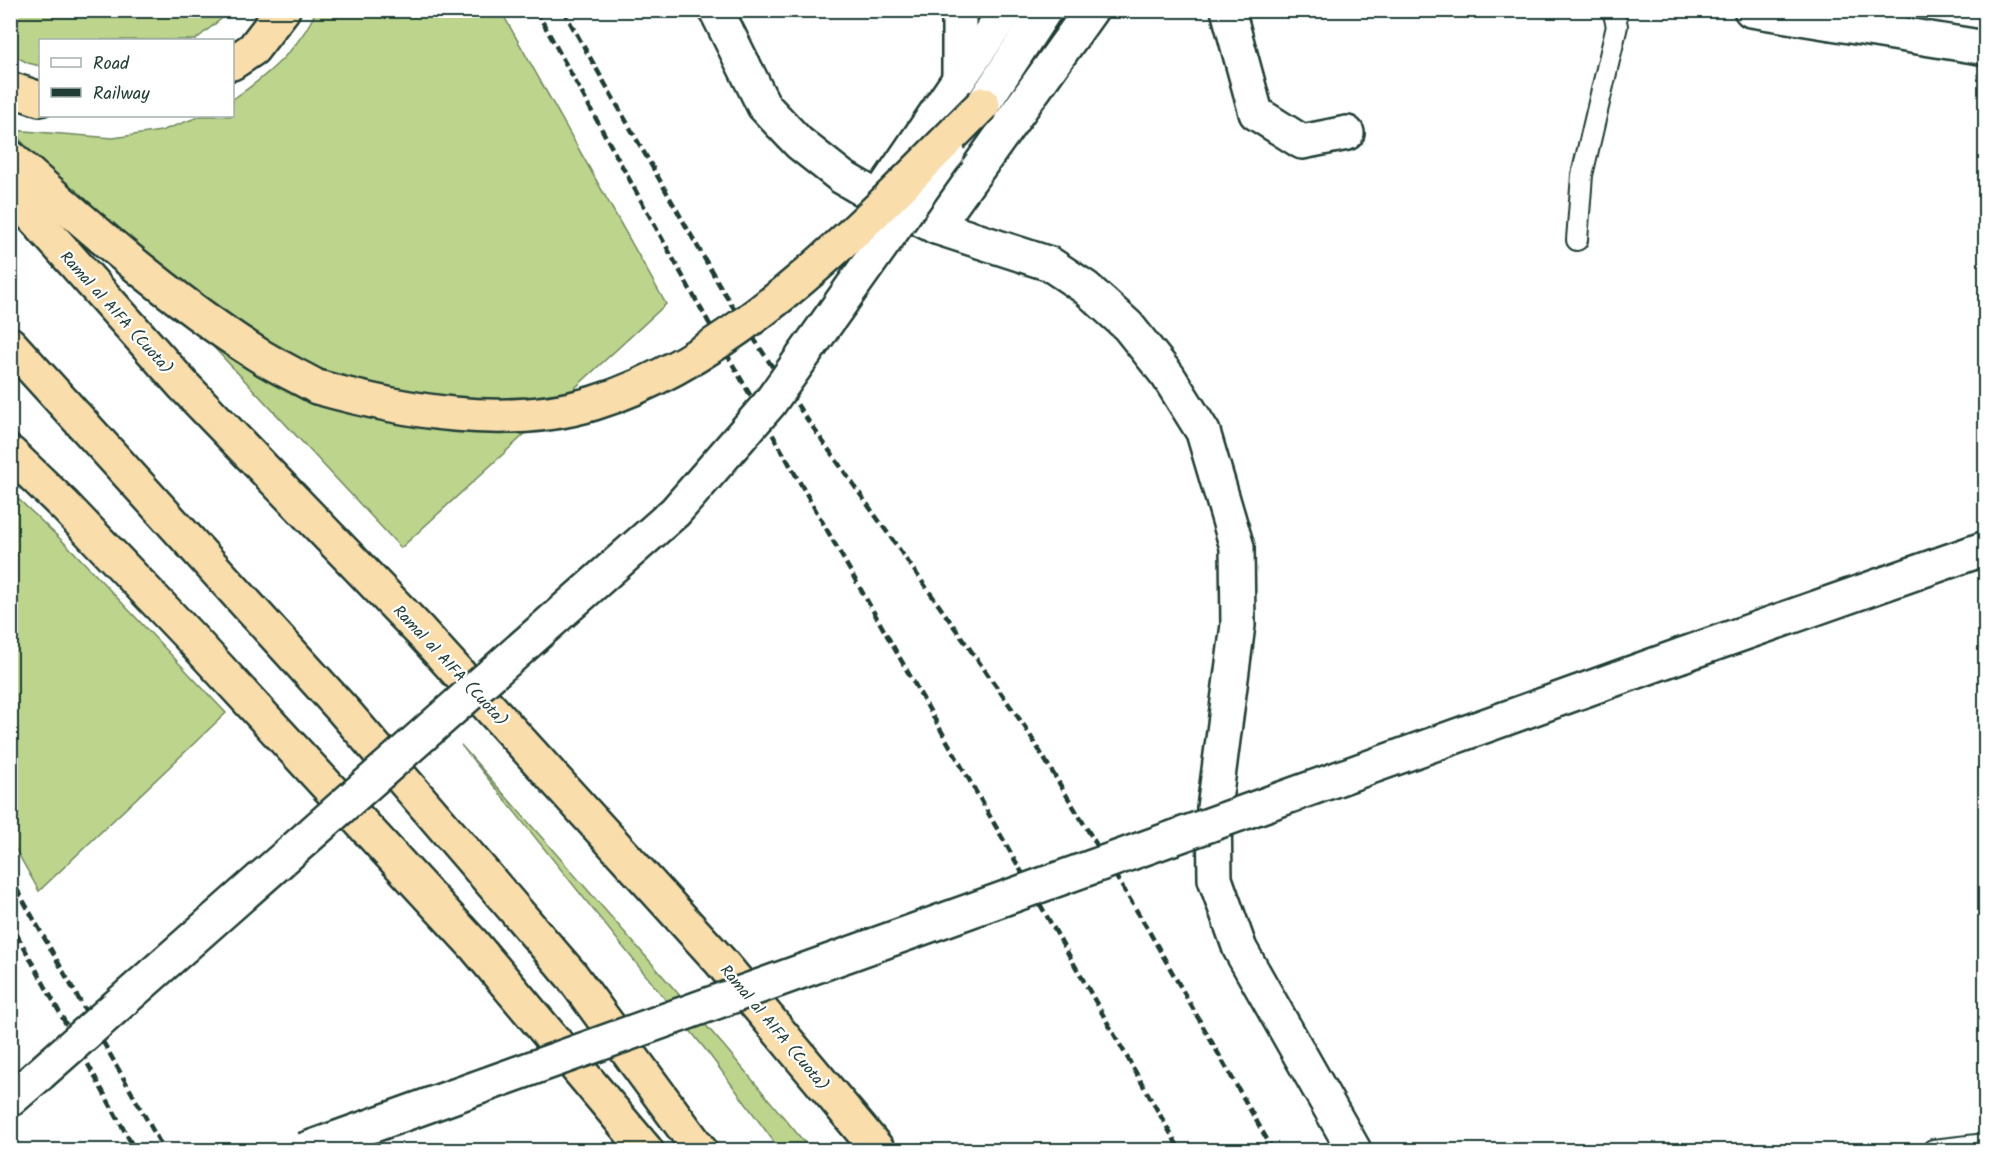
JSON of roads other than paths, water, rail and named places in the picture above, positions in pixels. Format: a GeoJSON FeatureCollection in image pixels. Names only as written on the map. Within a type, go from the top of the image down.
{"type":"FeatureCollection","features":[{"type":"Feature","properties":{"kind":"highway"},"geometry":{"type":"LineString","coordinates":[[234,62],[253,49],[283,10]]}},
{"type":"Feature","properties":{"kind":"highway"},"geometry":{"type":"LineString","coordinates":[[10,89],[39,99]]}},
{"type":"Feature","properties":{"kind":"highway"},"geometry":{"type":"LineString","coordinates":[[10,157],[178,297],[256,354],[317,387],[379,404],[461,416],[529,414],[593,403],[658,377],[724,339],[777,298],[873,214],[982,104]]}},
{"type":"Feature","properties":{"kind":"highway","name":"Ramal al AIFA (Cuota)"},"geometry":{"type":"LineString","coordinates":[[10,192],[183,385],[420,631],[721,962],[878,1150]]}},
{"type":"Feature","properties":{"kind":"highway"},"geometry":{"type":"LineString","coordinates":[[10,344],[343,710],[572,976],[700,1150]]}},
{"type":"Feature","properties":{"kind":"highway"},"geometry":{"type":"LineString","coordinates":[[10,453],[65,506],[190,638],[474,945],[646,1150]]}},
{"type":"Feature","properties":{"kind":"street"},"geometry":{"type":"LineString","coordinates":[[716,10],[764,106],[808,150],[842,177],[936,227],[1050,264],[1086,288],[1128,326],[1168,376],[1203,432],[1237,547],[1238,625],[1214,808],[1215,879],[1240,949],[1354,1150]]}},
{"type":"Feature","properties":{"kind":"street"},"geometry":{"type":"LineString","coordinates":[[958,10],[959,79]]}},
{"type":"Feature","properties":{"kind":"street"},"geometry":{"type":"LineString","coordinates":[[878,198],[1006,10]]}},
{"type":"Feature","properties":{"kind":"street"},"geometry":{"type":"LineString","coordinates":[[10,1100],[675,512],[769,404],[982,104],[1045,10]]}},
{"type":"Feature","properties":{"kind":"street"},"geometry":{"type":"LineString","coordinates":[[936,227],[1091,10]]}},
{"type":"Feature","properties":{"kind":"street"},"geometry":{"type":"LineString","coordinates":[[1228,10],[1257,113],[1302,142],[1347,133]]}},
{"type":"Feature","properties":{"kind":"street"},"geometry":{"type":"LineString","coordinates":[[1751,10],[1986,48]]}},
{"type":"Feature","properties":{"kind":"street"},"geometry":{"type":"LineString","coordinates":[[304,1150],[1986,548]]}},
{"type":"Feature","properties":{"kind":"lane"},"geometry":{"type":"LineString","coordinates":[[1577,240],[1582,175],[1617,26],[1613,10]]}},
{"type":"Feature","properties":{"kind":"lane"},"geometry":{"type":"LineString","coordinates":[[1933,1150],[1986,1144]]}},
{"type":"Feature","properties":{"kind":"railway"},"geometry":{"type":"LineString","coordinates":[[536,10],[692,293],[1180,1150]]}},
{"type":"Feature","properties":{"kind":"railway"},"geometry":{"type":"LineString","coordinates":[[563,10],[724,293],[802,412],[1025,727],[1146,926],[1273,1150]]}},
{"type":"Feature","properties":{"kind":"railway"},"geometry":{"type":"LineString","coordinates":[[10,877],[164,1150]]}},
{"type":"Feature","properties":{"kind":"railway"},"geometry":{"type":"LineString","coordinates":[[10,922],[135,1150]]}}]}
